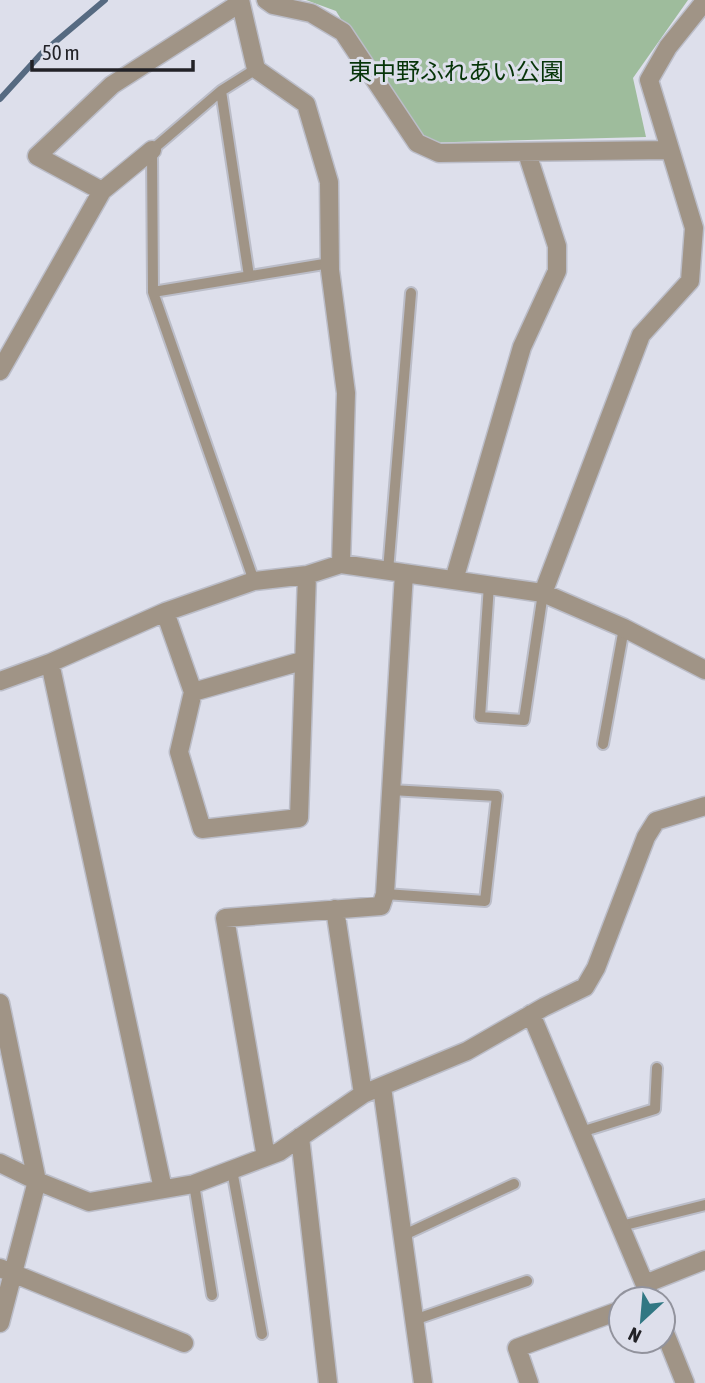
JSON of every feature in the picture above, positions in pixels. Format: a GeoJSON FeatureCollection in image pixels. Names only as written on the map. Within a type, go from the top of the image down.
{"type":"FeatureCollection","features":[{"type":"Feature","properties":{"kind":"street"},"geometry":{"type":"LineString","coordinates":[[266,0],[273,5],[311,13],[342,32],[417,143],[439,153],[669,149]]}},
{"type":"Feature","properties":{"kind":"street"},"geometry":{"type":"LineString","coordinates":[[543,593],[640,335],[690,281],[694,228],[649,79],[668,47],[705,1]]}},
{"type":"Feature","properties":{"kind":"street"},"geometry":{"type":"LineString","coordinates":[[102,191],[37,156],[112,85],[240,2],[256,69],[306,104],[329,182],[330,262],[346,393],[341,564]]}},
{"type":"Feature","properties":{"kind":"street"},"geometry":{"type":"LineString","coordinates":[[0,371],[102,191],[152,150]]}},
{"type":"Feature","properties":{"kind":"street"},"geometry":{"type":"LineString","coordinates":[[454,580],[522,347],[558,271],[557,246],[527,153]]}},
{"type":"Feature","properties":{"kind":"street"},"geometry":{"type":"LineString","coordinates":[[0,681],[50,663],[165,612],[254,581],[307,575],[341,564],[543,593],[624,628],[705,670]]}},
{"type":"Feature","properties":{"kind":"street"},"geometry":{"type":"LineString","coordinates":[[266,1157],[225,918],[381,905],[385,894],[391,790],[396,572]]}},
{"type":"Feature","properties":{"kind":"street"},"geometry":{"type":"LineString","coordinates":[[165,612],[193,692],[179,752],[202,829],[299,818],[302,661],[307,575]]}},
{"type":"Feature","properties":{"kind":"street"},"geometry":{"type":"LineString","coordinates":[[193,692],[302,661]]}},
{"type":"Feature","properties":{"kind":"street"},"geometry":{"type":"LineString","coordinates":[[50,663],[163,1189]]}},
{"type":"Feature","properties":{"kind":"street"},"geometry":{"type":"LineString","coordinates":[[0,1163],[89,1202],[194,1184],[279,1152],[363,1094],[467,1051],[531,1014],[585,988],[596,968],[646,836],[656,821],[705,806]]}},
{"type":"Feature","properties":{"kind":"street"},"geometry":{"type":"LineString","coordinates":[[335,909],[363,1094]]}},
{"type":"Feature","properties":{"kind":"street"},"geometry":{"type":"LineString","coordinates":[[0,1003],[37,1181],[6,1271],[0,1323]]}},
{"type":"Feature","properties":{"kind":"street"},"geometry":{"type":"LineString","coordinates":[[531,1014],[646,1285]]}},
{"type":"Feature","properties":{"kind":"street"},"geometry":{"type":"LineString","coordinates":[[382,1087],[423,1383]]}},
{"type":"Feature","properties":{"kind":"street"},"geometry":{"type":"LineString","coordinates":[[300,1137],[328,1383]]}},
{"type":"Feature","properties":{"kind":"street"},"geometry":{"type":"LineString","coordinates":[[659,1285],[705,1260]]}},
{"type":"Feature","properties":{"kind":"street"},"geometry":{"type":"LineString","coordinates":[[6,1271],[184,1343]]}},
{"type":"Feature","properties":{"kind":"street"},"geometry":{"type":"LineString","coordinates":[[529,1383],[517,1348],[607,1315]]}},
{"type":"Feature","properties":{"kind":"street"},"geometry":{"type":"LineString","coordinates":[[674,1355],[685,1383]]}},
{"type":"Feature","properties":{"kind":"lane"},"geometry":{"type":"LineString","coordinates":[[254,581],[153,292],[152,150],[221,91],[256,69]]}},
{"type":"Feature","properties":{"kind":"lane"},"geometry":{"type":"LineString","coordinates":[[221,91],[249,276]]}},
{"type":"Feature","properties":{"kind":"lane"},"geometry":{"type":"LineString","coordinates":[[153,292],[330,262]]}},
{"type":"Feature","properties":{"kind":"lane"},"geometry":{"type":"LineString","coordinates":[[396,572],[411,293]]}},
{"type":"Feature","properties":{"kind":"lane"},"geometry":{"type":"LineString","coordinates":[[489,585],[480,717],[524,720],[543,593]]}},
{"type":"Feature","properties":{"kind":"lane"},"geometry":{"type":"LineString","coordinates":[[603,744],[624,628]]}},
{"type":"Feature","properties":{"kind":"lane"},"geometry":{"type":"LineString","coordinates":[[385,894],[485,901],[497,796],[391,790]]}},
{"type":"Feature","properties":{"kind":"lane"},"geometry":{"type":"LineString","coordinates":[[581,1132],[655,1109],[657,1068]]}},
{"type":"Feature","properties":{"kind":"lane"},"geometry":{"type":"LineString","coordinates":[[232,1170],[262,1334]]}},
{"type":"Feature","properties":{"kind":"lane"},"geometry":{"type":"LineString","coordinates":[[194,1184],[212,1295]]}},
{"type":"Feature","properties":{"kind":"lane"},"geometry":{"type":"LineString","coordinates":[[402,1236],[514,1184]]}},
{"type":"Feature","properties":{"kind":"lane"},"geometry":{"type":"LineString","coordinates":[[621,1226],[705,1205]]}},
{"type":"Feature","properties":{"kind":"lane"},"geometry":{"type":"LineString","coordinates":[[414,1320],[527,1281]]}},
{"type":"Feature","properties":{"kind":"green space","name":"東中野ふれあい公園"},"geometry":{"type":"Polygon","coordinates":[[[306,0],[688,0],[633,78],[646,137],[417,143],[336,11],[306,0]]]}},
{"type":"Feature","properties":{"kind":"waterway"},"geometry":{"type":"LineString","coordinates":[[0,99],[41,54],[105,0]]}}]}
